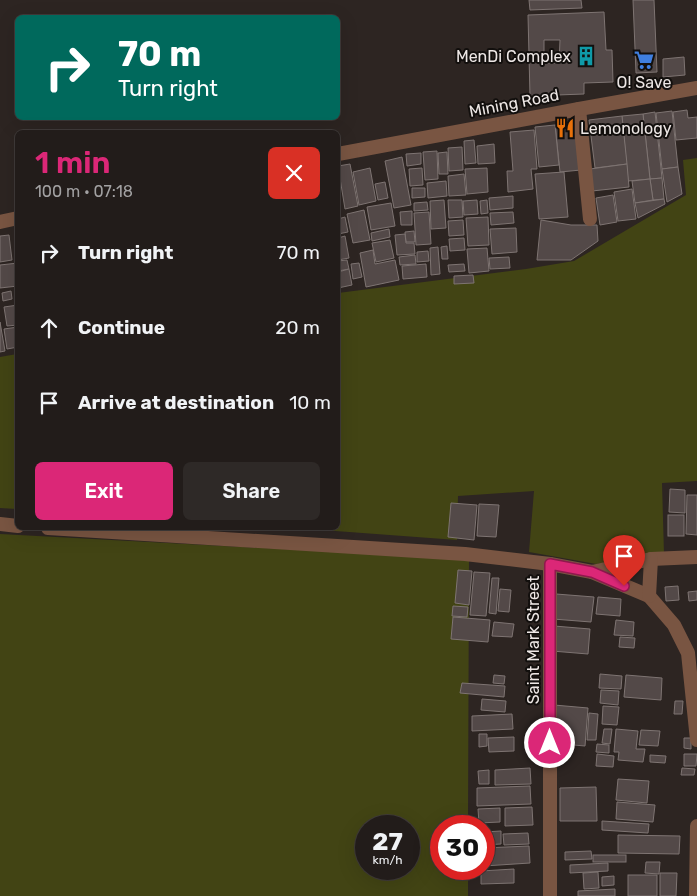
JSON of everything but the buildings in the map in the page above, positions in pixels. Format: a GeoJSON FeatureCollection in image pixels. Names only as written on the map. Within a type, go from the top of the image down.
{"type":"FeatureCollection","features":[{"type":"Feature","properties":{"kind":"street","name":"Mining Road"},"geometry":{"type":"LineString","coordinates":[[340,154],[697,88]]}},
{"type":"Feature","properties":{"kind":"street"},"geometry":{"type":"LineString","coordinates":[[579,109],[590,219]]}},
{"type":"Feature","properties":{"kind":"street"},"geometry":{"type":"LineString","coordinates":[[0,222],[15,219]]}},
{"type":"Feature","properties":{"kind":"street"},"geometry":{"type":"LineString","coordinates":[[0,524],[15,526]]}},
{"type":"Feature","properties":{"kind":"street"},"geometry":{"type":"LineString","coordinates":[[80,530],[465,554],[550,564],[592,572],[649,596],[674,625],[688,653],[697,740]]}},
{"type":"Feature","properties":{"kind":"street"},"geometry":{"type":"LineString","coordinates":[[592,572],[651,559],[697,557]]}},
{"type":"Feature","properties":{"kind":"street"},"geometry":{"type":"LineString","coordinates":[[649,596],[651,559]]}},
{"type":"Feature","properties":{"kind":"street","name":"Saint Mark Street"},"geometry":{"type":"LineString","coordinates":[[550,564],[550,896]]}},
{"type":"Feature","properties":{"kind":"street"},"geometry":{"type":"LineString","coordinates":[[696,896],[697,826]]}},
{"type":"Feature","properties":{"kind":"shaded area"},"geometry":{"type":"Polygon","coordinates":[[[697,158],[697,481],[662,483],[664,554],[596,564],[529,552],[534,491],[458,496],[457,540],[322,530],[340,530],[340,293],[574,261],[686,195],[683,160],[697,158]]]}},
{"type":"Feature","properties":{"kind":"shaded area"},"geometry":{"type":"Polygon","coordinates":[[[15,354],[15,509],[0,508],[0,357],[15,354]]]}},
{"type":"Feature","properties":{"kind":"shaded area"},"geometry":{"type":"Polygon","coordinates":[[[0,534],[469,559],[468,815],[430,815],[430,880],[468,880],[468,896],[0,896],[0,534]]]}},
{"type":"Feature","properties":{"kind":"place","name":"MenDi Complex"},"geometry":{"type":"Point","coordinates":[586,56]}},
{"type":"Feature","properties":{"kind":"place","name":"O! Save"},"geometry":{"type":"Point","coordinates":[644,60]}},
{"type":"Feature","properties":{"kind":"place","name":"Lemonology"},"geometry":{"type":"Point","coordinates":[565,128]}},
{"type":"Feature","properties":{"kind":"route"},"geometry":{"type":"LineString","coordinates":[[550,743],[550,564],[592,572],[624,586]]}}]}
